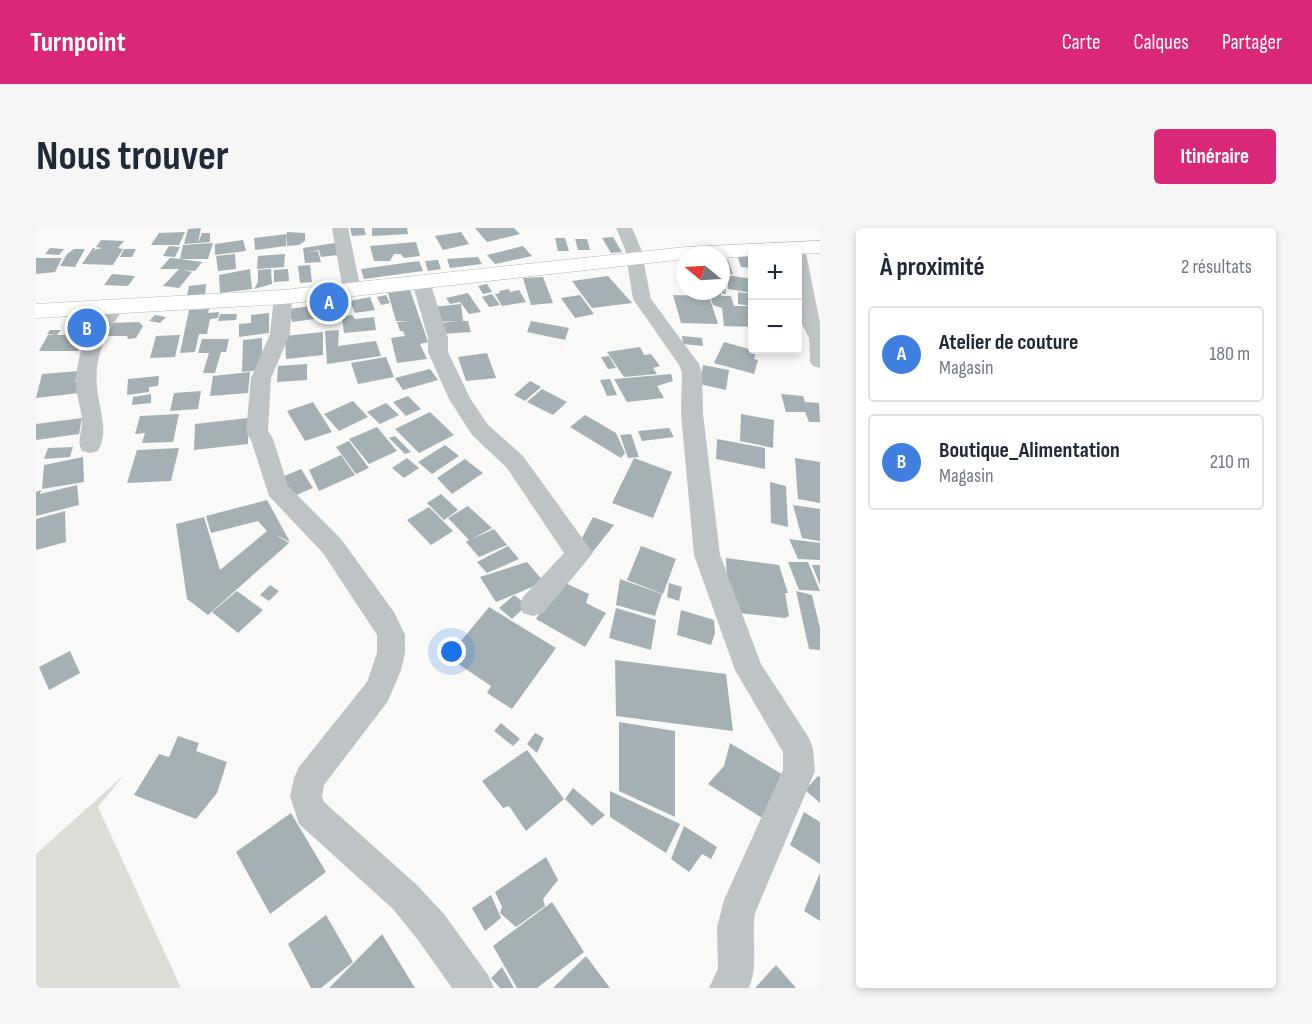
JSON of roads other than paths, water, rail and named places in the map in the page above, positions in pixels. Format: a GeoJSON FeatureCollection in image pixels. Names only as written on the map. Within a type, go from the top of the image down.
{"type":"FeatureCollection","features":[{"type":"Feature","properties":{"kind":"main road"},"geometry":{"type":"LineString","coordinates":[[802,248],[820,247]]}},
{"type":"Feature","properties":{"kind":"main road"},"geometry":{"type":"LineString","coordinates":[[36,311],[283,297],[633,258],[748,250]]}},
{"type":"Feature","properties":{"kind":"street"},"geometry":{"type":"LineString","coordinates":[[340,228],[352,290]]}},
{"type":"Feature","properties":{"kind":"street"},"geometry":{"type":"LineString","coordinates":[[624,228],[633,249],[642,299],[689,364],[692,374],[693,426],[707,555],[749,670],[798,749],[800,760],[799,771],[737,913],[735,931],[738,963],[733,982],[728,988]]}},
{"type":"Feature","properties":{"kind":"street"},"geometry":{"type":"LineString","coordinates":[[802,276],[810,322],[819,338],[820,362]]}},
{"type":"Feature","properties":{"kind":"street"},"geometry":{"type":"LineString","coordinates":[[421,282],[438,338],[438,352],[460,399],[480,430],[514,462],[564,530],[568,540],[580,553],[533,605]]}},
{"type":"Feature","properties":{"kind":"street"},"geometry":{"type":"LineString","coordinates":[[283,297],[280,334],[261,378],[257,432],[262,439],[277,490],[332,546],[384,620],[391,635],[391,654],[378,691],[320,763],[310,778],[306,796],[311,812],[405,897],[431,927],[475,988]]}},
{"type":"Feature","properties":{"kind":"street"},"geometry":{"type":"LineString","coordinates":[[90,445],[93,421],[86,385],[92,344],[99,329],[115,308]]}},
{"type":"Feature","properties":{"kind":"place","name":"Atelier de couture"},"geometry":{"type":"Point","coordinates":[329,302]}},
{"type":"Feature","properties":{"kind":"place","name":"Boutique_Alimentation"},"geometry":{"type":"Point","coordinates":[87,328]}}]}
